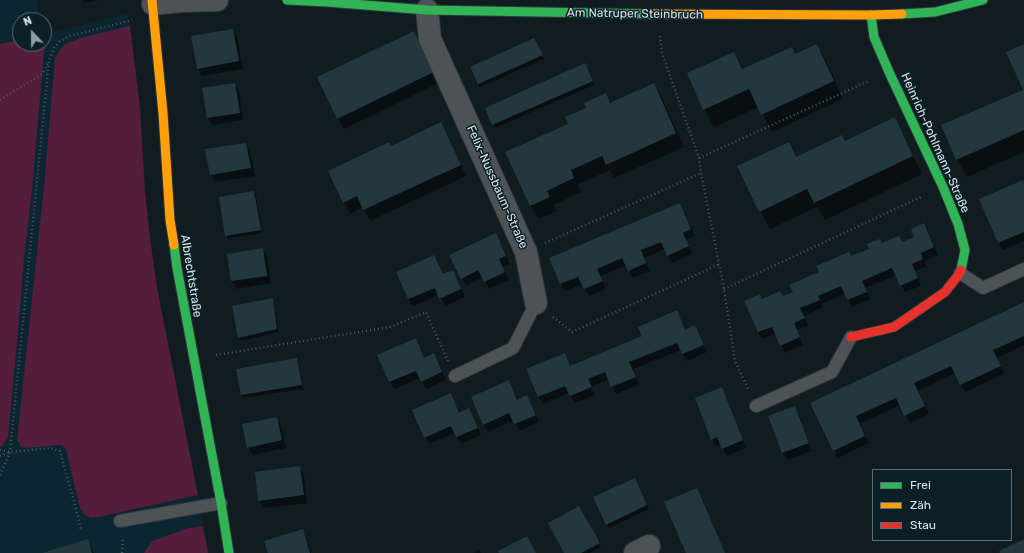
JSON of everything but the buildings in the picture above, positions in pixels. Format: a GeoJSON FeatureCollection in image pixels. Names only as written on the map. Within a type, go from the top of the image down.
{"type":"FeatureCollection","features":[{"type":"Feature","properties":{"kind":"street"},"geometry":{"type":"LineString","coordinates":[[153,6],[180,1],[217,0]]}},
{"type":"Feature","properties":{"kind":"street","name":"Am Natruper Steinbruch"},"geometry":{"type":"LineString","coordinates":[[287,0],[427,10],[657,14],[871,15],[935,12],[983,0]]}},
{"type":"Feature","properties":{"kind":"street","name":"Albrechtstraße"},"geometry":{"type":"LineString","coordinates":[[153,6],[163,113],[170,220],[177,268],[229,553]]}},
{"type":"Feature","properties":{"kind":"street","name":"Felix-Nussbaum-Straße"},"geometry":{"type":"LineString","coordinates":[[427,10],[430,39],[526,252],[536,303]]}},
{"type":"Feature","properties":{"kind":"street","name":"Heinrich-Pohlmann-Straße"},"geometry":{"type":"LineString","coordinates":[[851,337],[894,327],[945,292],[960,273],[965,250],[958,224],[943,187],[874,37],[871,15]]}},
{"type":"Feature","properties":{"kind":"lane"},"geometry":{"type":"LineString","coordinates":[[960,273],[983,288],[1024,269]]}},
{"type":"Feature","properties":{"kind":"lane"},"geometry":{"type":"LineString","coordinates":[[455,376],[513,348],[536,303]]}},
{"type":"Feature","properties":{"kind":"lane"},"geometry":{"type":"LineString","coordinates":[[756,406],[832,372],[851,337]]}},
{"type":"Feature","properties":{"kind":"lane"},"geometry":{"type":"LineString","coordinates":[[120,522],[221,503]]}},
{"type":"Feature","properties":{"kind":"path"},"geometry":{"type":"LineString","coordinates":[[0,100],[42,74],[49,62],[54,48],[60,40],[153,6]]}},
{"type":"Feature","properties":{"kind":"path"},"geometry":{"type":"LineString","coordinates":[[657,14],[662,53],[699,158],[720,264],[735,361],[756,406]]}},
{"type":"Feature","properties":{"kind":"path"},"geometry":{"type":"LineString","coordinates":[[0,475],[10,452],[29,276],[49,62]]}},
{"type":"Feature","properties":{"kind":"path"},"geometry":{"type":"LineString","coordinates":[[699,158],[889,72]]}},
{"type":"Feature","properties":{"kind":"path"},"geometry":{"type":"LineString","coordinates":[[526,252],[701,173]]}},
{"type":"Feature","properties":{"kind":"path"},"geometry":{"type":"LineString","coordinates":[[724,289],[943,187]]}},
{"type":"Feature","properties":{"kind":"path"},"geometry":{"type":"LineString","coordinates":[[536,303],[572,332],[720,264]]}},
{"type":"Feature","properties":{"kind":"path"},"geometry":{"type":"LineString","coordinates":[[194,359],[390,327],[426,312],[455,376]]}},
{"type":"Feature","properties":{"kind":"path"},"geometry":{"type":"LineString","coordinates":[[0,456],[10,452],[50,448],[60,451],[75,505],[80,530]]}},
{"type":"Feature","properties":{"kind":"path"},"geometry":{"type":"LineString","coordinates":[[0,450],[10,452]]}},
{"type":"Feature","properties":{"kind":"shaded area"},"geometry":{"type":"Polygon","coordinates":[[[0,0],[36,0],[38,12],[12,12],[12,52],[52,52],[52,32],[128,14],[140,108],[145,191],[157,288],[208,553],[0,553],[0,0]]]}},
{"type":"Feature","properties":{"kind":"shaded area"},"geometry":{"type":"Polygon","coordinates":[[[130,26],[140,108],[145,191],[157,288],[198,495],[91,518],[85,515],[80,508],[66,450],[63,446],[26,448],[21,447],[17,440],[44,187],[55,58],[60,49],[66,44],[80,38],[130,26]]]}},
{"type":"Feature","properties":{"kind":"shaded area"},"geometry":{"type":"Polygon","coordinates":[[[12,42],[12,52],[44,52],[8,437],[2,447],[0,446],[0,44],[12,42]]]}},
{"type":"Feature","properties":{"kind":"shaded area"},"geometry":{"type":"Polygon","coordinates":[[[203,526],[208,553],[144,553],[152,541],[189,528],[203,526]]]}},
{"type":"Feature","properties":{"kind":"traffic: fast"},"geometry":{"type":"LineString","coordinates":[[287,0],[427,10],[652,14]]}},
{"type":"Feature","properties":{"kind":"traffic: fast"},"geometry":{"type":"LineString","coordinates":[[902,14],[935,12],[983,0]]}},
{"type":"Feature","properties":{"kind":"traffic: fast"},"geometry":{"type":"LineString","coordinates":[[871,15],[874,37],[943,187],[958,224],[965,250],[961,270]]}},
{"type":"Feature","properties":{"kind":"traffic: fast"},"geometry":{"type":"LineString","coordinates":[[174,245],[229,553]]}},
{"type":"Feature","properties":{"kind":"traffic: slow"},"geometry":{"type":"LineString","coordinates":[[152,0],[163,113],[170,220],[174,245]]}},
{"type":"Feature","properties":{"kind":"traffic: slow"},"geometry":{"type":"LineString","coordinates":[[652,14],[902,14]]}},
{"type":"Feature","properties":{"kind":"traffic: jam"},"geometry":{"type":"LineString","coordinates":[[851,337],[894,327],[945,292],[961,270]]}}]}
